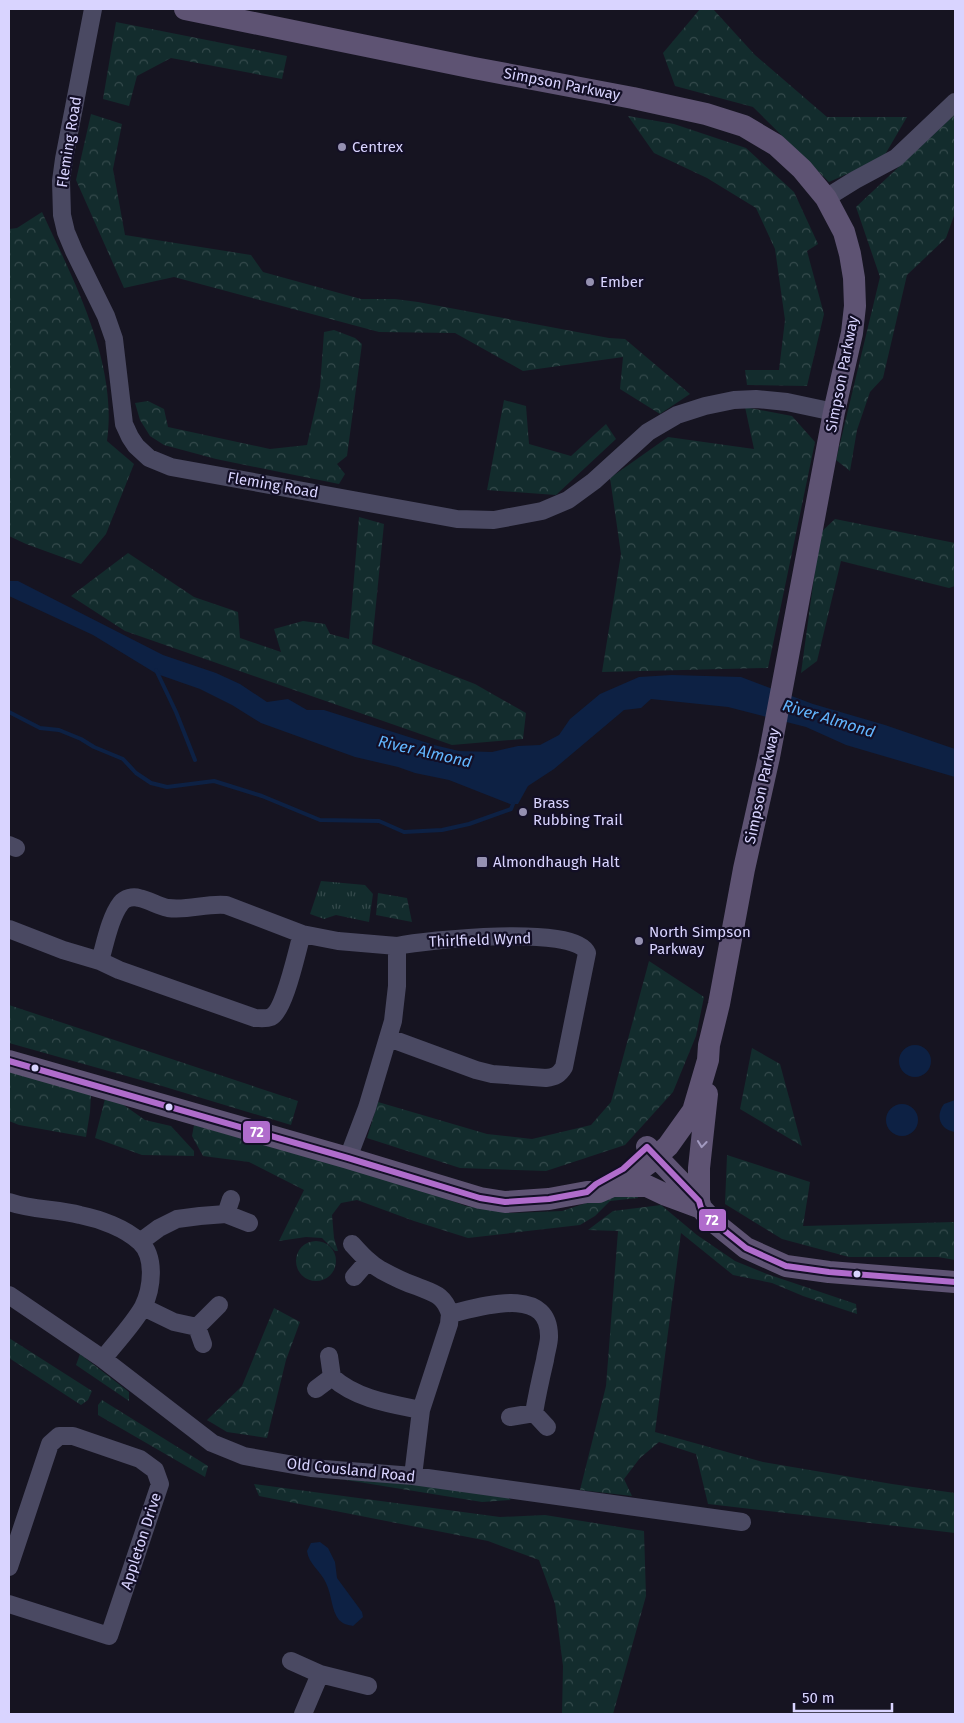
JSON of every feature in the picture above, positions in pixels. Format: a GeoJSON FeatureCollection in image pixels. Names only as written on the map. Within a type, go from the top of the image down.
{"type":"FeatureCollection","features":[{"type":"Feature","properties":{"kind":"main road","name":"Simpson Parkway"},"geometry":{"type":"LineString","coordinates":[[197,10],[474,68],[633,98],[706,114],[744,126],[776,145],[802,169],[826,198],[844,232],[854,278],[855,306],[852,333],[834,412],[787,665],[729,944],[724,979],[694,1111],[680,1131],[648,1155],[596,1184],[587,1192]]}},
{"type":"Feature","properties":{"kind":"main road"},"geometry":{"type":"LineString","coordinates":[[698,1205],[708,1053]]}},
{"type":"Feature","properties":{"kind":"main road","name":"Simpson Parkway"},"geometry":{"type":"LineString","coordinates":[[9,1061],[472,1195],[505,1202],[550,1200],[587,1192],[599,1192],[626,1180],[648,1155]]}},
{"type":"Feature","properties":{"kind":"main road"},"geometry":{"type":"LineString","coordinates":[[648,1155],[726,1233],[746,1248],[786,1266],[829,1272],[955,1282]]}},
{"type":"Feature","properties":{"kind":"main road"},"geometry":{"type":"LineString","coordinates":[[614,1186],[648,1186],[698,1205]]}},
{"type":"Feature","properties":{"kind":"street","name":"Fleming Road"},"geometry":{"type":"LineString","coordinates":[[93,9],[64,159],[61,180],[62,215],[66,232],[106,316],[114,339],[124,424],[133,442],[148,458],[171,467],[302,491],[457,518],[494,520],[542,512],[568,500],[594,481],[648,432],[677,415],[734,400],[756,399],[787,402],[834,412]]}},
{"type":"Feature","properties":{"kind":"street"},"geometry":{"type":"LineString","coordinates":[[826,198],[896,158],[955,102]]}},
{"type":"Feature","properties":{"kind":"street","name":"Thirlfield Wynd"},"geometry":{"type":"LineString","coordinates":[[100,961],[111,925],[121,904],[129,898],[138,897],[168,908],[189,908],[214,904],[226,906],[302,934],[338,941],[397,946],[415,942],[450,939],[517,936],[572,941],[585,948],[587,953],[564,1067],[560,1074],[554,1078],[492,1074],[476,1070],[389,1038]]}},
{"type":"Feature","properties":{"kind":"street"},"geometry":{"type":"LineString","coordinates":[[9,929],[63,950],[100,961],[168,988],[255,1018],[264,1019],[275,1014],[279,1007],[290,980],[302,934]]}},
{"type":"Feature","properties":{"kind":"street"},"geometry":{"type":"LineString","coordinates":[[348,1158],[367,1108],[389,1038],[396,1001],[397,946]]}},
{"type":"Feature","properties":{"kind":"street"},"geometry":{"type":"LineString","coordinates":[[9,1202],[26,1208],[96,1219],[122,1230],[140,1242],[148,1255],[151,1273],[148,1293],[143,1307],[131,1325],[102,1359]]}},
{"type":"Feature","properties":{"kind":"street"},"geometry":{"type":"LineString","coordinates":[[140,1242],[159,1228],[177,1219],[200,1216],[229,1207],[249,1223]]}},
{"type":"Feature","properties":{"kind":"street"},"geometry":{"type":"LineString","coordinates":[[352,1244],[368,1261],[394,1277],[432,1291],[442,1299],[448,1307],[450,1314],[449,1324],[422,1410],[412,1476]]}},
{"type":"Feature","properties":{"kind":"street"},"geometry":{"type":"LineString","coordinates":[[354,1277],[368,1261]]}},
{"type":"Feature","properties":{"kind":"street","name":"Old Cousland Road"},"geometry":{"type":"LineString","coordinates":[[9,1295],[102,1359],[212,1443],[244,1456],[311,1468],[412,1476],[742,1522]]}},
{"type":"Feature","properties":{"kind":"street"},"geometry":{"type":"LineString","coordinates":[[450,1314],[493,1304],[514,1302],[540,1311],[546,1320],[549,1337],[534,1413]]}},
{"type":"Feature","properties":{"kind":"street"},"geometry":{"type":"LineString","coordinates":[[197,1327],[219,1305]]}},
{"type":"Feature","properties":{"kind":"street"},"geometry":{"type":"LineString","coordinates":[[143,1307],[174,1322],[197,1327]]}},
{"type":"Feature","properties":{"kind":"street"},"geometry":{"type":"LineString","coordinates":[[197,1327],[203,1344]]}},
{"type":"Feature","properties":{"kind":"street"},"geometry":{"type":"LineString","coordinates":[[329,1356],[332,1378],[357,1394],[422,1410]]}},
{"type":"Feature","properties":{"kind":"street"},"geometry":{"type":"LineString","coordinates":[[316,1389],[332,1378]]}},
{"type":"Feature","properties":{"kind":"street"},"geometry":{"type":"LineString","coordinates":[[510,1417],[534,1413]]}},
{"type":"Feature","properties":{"kind":"street"},"geometry":{"type":"LineString","coordinates":[[534,1413],[547,1427]]}},
{"type":"Feature","properties":{"kind":"street","name":"Appleton Drive"},"geometry":{"type":"LineString","coordinates":[[9,1567],[12,1543],[50,1444],[59,1436],[73,1436],[140,1459],[155,1470],[160,1484],[110,1636],[9,1604]]}},
{"type":"Feature","properties":{"kind":"street"},"geometry":{"type":"LineString","coordinates":[[291,1660],[320,1674],[368,1686]]}},
{"type":"Feature","properties":{"kind":"street"},"geometry":{"type":"LineString","coordinates":[[303,1714],[320,1674]]}},
{"type":"Feature","properties":{"kind":"green space"},"geometry":{"type":"Polygon","coordinates":[[[700,9],[713,9],[755,55],[827,117],[907,117],[883,158],[829,182],[753,107],[675,86],[663,53],[700,9]]]}},
{"type":"Feature","properties":{"kind":"green space"},"geometry":{"type":"Polygon","coordinates":[[[116,22],[287,56],[282,79],[171,58],[137,76],[129,106],[103,99],[116,22]]]}},
{"type":"Feature","properties":{"kind":"green space"},"geometry":{"type":"Polygon","coordinates":[[[91,114],[122,124],[113,169],[125,235],[251,255],[263,272],[361,299],[395,299],[418,302],[609,338],[625,339],[690,394],[660,414],[620,389],[623,357],[523,371],[455,333],[379,332],[174,277],[124,288],[76,180],[91,114]]]}},
{"type":"Feature","properties":{"kind":"green space"},"geometry":{"type":"Polygon","coordinates":[[[955,114],[955,213],[946,238],[907,275],[883,378],[870,392],[857,430],[850,471],[836,460],[880,277],[856,207],[955,114]]]}},
{"type":"Feature","properties":{"kind":"green space"},"geometry":{"type":"Polygon","coordinates":[[[628,116],[674,124],[746,148],[794,192],[818,244],[807,251],[824,314],[807,386],[747,385],[745,370],[779,370],[785,320],[775,249],[756,208],[707,178],[654,153],[628,116]]]}},
{"type":"Feature","properties":{"kind":"green space"},"geometry":{"type":"Polygon","coordinates":[[[42,212],[80,294],[100,352],[109,412],[107,441],[134,464],[106,534],[81,564],[9,536],[9,229],[17,228],[42,212]]]}},
{"type":"Feature","properties":{"kind":"green space"},"geometry":{"type":"Polygon","coordinates":[[[334,330],[355,338],[362,344],[347,456],[337,464],[345,474],[339,484],[216,459],[164,445],[150,436],[140,420],[135,403],[148,401],[164,409],[168,427],[270,449],[307,445],[320,387],[324,332],[334,330]]]}},
{"type":"Feature","properties":{"kind":"green space"},"geometry":{"type":"Polygon","coordinates":[[[504,400],[526,406],[529,444],[571,456],[606,424],[616,439],[556,495],[487,490],[504,400]]]}},
{"type":"Feature","properties":{"kind":"green space"},"geometry":{"type":"Polygon","coordinates":[[[745,407],[792,416],[815,442],[768,668],[602,672],[621,554],[610,478],[668,437],[754,449],[745,407]]]}},
{"type":"Feature","properties":{"kind":"green space"},"geometry":{"type":"Polygon","coordinates":[[[359,517],[384,524],[372,644],[475,684],[526,713],[523,739],[452,745],[125,631],[71,596],[128,553],[194,597],[238,612],[240,638],[281,652],[274,629],[303,621],[325,624],[330,634],[349,639],[359,517]]]}},
{"type":"Feature","properties":{"kind":"green space"},"geometry":{"type":"Polygon","coordinates":[[[835,519],[955,543],[955,586],[949,588],[841,561],[817,661],[801,673],[820,533],[835,519]]]}},
{"type":"Feature","properties":{"kind":"green space"},"geometry":{"type":"Polygon","coordinates":[[[321,881],[365,885],[373,894],[369,922],[336,915],[324,919],[310,914],[321,881]]]}},
{"type":"Feature","properties":{"kind":"green space"},"geometry":{"type":"Polygon","coordinates":[[[378,893],[407,898],[412,922],[376,915],[378,893]]]}},
{"type":"Feature","properties":{"kind":"green space"},"geometry":{"type":"Polygon","coordinates":[[[649,961],[704,997],[696,1036],[673,1092],[625,1145],[546,1171],[460,1168],[367,1138],[378,1102],[487,1134],[532,1139],[591,1125],[611,1102],[649,961]]]}},
{"type":"Feature","properties":{"kind":"green space"},"geometry":{"type":"Polygon","coordinates":[[[9,1005],[298,1101],[291,1125],[9,1043],[9,1005]]]}},
{"type":"Feature","properties":{"kind":"green space"},"geometry":{"type":"Polygon","coordinates":[[[752,1048],[780,1064],[802,1146],[740,1109],[752,1048]]]}},
{"type":"Feature","properties":{"kind":"green space"},"geometry":{"type":"Polygon","coordinates":[[[9,1071],[91,1095],[86,1137],[19,1125],[9,1121],[9,1071]]]}},
{"type":"Feature","properties":{"kind":"green space"},"geometry":{"type":"Polygon","coordinates":[[[105,1099],[118,1101],[145,1120],[171,1126],[194,1151],[194,1156],[142,1155],[95,1138],[105,1099]]]}},
{"type":"Feature","properties":{"kind":"green space"},"geometry":{"type":"Polygon","coordinates":[[[194,1125],[413,1187],[466,1206],[512,1213],[562,1211],[607,1196],[637,1192],[638,1198],[610,1201],[595,1216],[580,1225],[468,1238],[357,1200],[341,1203],[332,1215],[334,1238],[338,1251],[335,1251],[322,1238],[306,1237],[279,1241],[304,1190],[249,1162],[203,1156],[192,1136],[194,1125]]]}},
{"type":"Feature","properties":{"kind":"green space"},"geometry":{"type":"Polygon","coordinates":[[[727,1155],[810,1182],[803,1226],[955,1222],[955,1260],[938,1257],[849,1257],[782,1239],[725,1204],[727,1155]]]}},
{"type":"Feature","properties":{"kind":"green space"},"geometry":{"type":"Polygon","coordinates":[[[661,1205],[697,1235],[735,1261],[767,1274],[856,1304],[857,1314],[803,1296],[772,1283],[733,1275],[681,1233],[655,1432],[763,1462],[955,1493],[955,1533],[708,1504],[696,1454],[659,1442],[640,1458],[624,1479],[632,1496],[580,1490],[606,1386],[618,1231],[588,1230],[613,1211],[661,1205]]]}},
{"type":"Feature","properties":{"kind":"green space"},"geometry":{"type":"Polygon","coordinates":[[[312,1241],[320,1241],[327,1244],[333,1250],[336,1261],[333,1272],[327,1278],[320,1281],[312,1281],[305,1278],[299,1272],[296,1265],[296,1257],[299,1250],[305,1244],[312,1241]]]}},
{"type":"Feature","properties":{"kind":"green space"},"geometry":{"type":"Polygon","coordinates":[[[274,1308],[300,1322],[286,1360],[267,1438],[227,1432],[207,1420],[242,1386],[274,1308]]]}},
{"type":"Feature","properties":{"kind":"green space"},"geometry":{"type":"Polygon","coordinates":[[[9,1338],[92,1391],[88,1400],[81,1405],[9,1358],[9,1338]]]}},
{"type":"Feature","properties":{"kind":"green space"},"geometry":{"type":"Polygon","coordinates":[[[80,1354],[129,1392],[129,1401],[76,1365],[80,1354]]]}},
{"type":"Feature","properties":{"kind":"green space"},"geometry":{"type":"Polygon","coordinates":[[[102,1400],[208,1466],[205,1477],[98,1415],[98,1405],[102,1400]]]}},
{"type":"Feature","properties":{"kind":"green space"},"geometry":{"type":"Polygon","coordinates":[[[284,1470],[504,1495],[511,1500],[482,1502],[284,1470]]]}},
{"type":"Feature","properties":{"kind":"green space"},"geometry":{"type":"Polygon","coordinates":[[[254,1484],[500,1517],[545,1515],[644,1531],[646,1596],[613,1714],[562,1714],[563,1666],[555,1604],[539,1560],[488,1541],[259,1496],[254,1484]]]}},
{"type":"Feature","properties":{"kind":"water","name":"River Almond"},"geometry":{"type":"Polygon","coordinates":[[[9,581],[18,581],[163,655],[216,673],[240,684],[267,702],[288,699],[307,710],[324,710],[434,745],[459,751],[492,752],[518,746],[540,745],[559,735],[570,719],[600,694],[639,677],[672,675],[741,677],[813,704],[885,725],[955,749],[955,777],[846,745],[806,727],[728,707],[651,699],[641,708],[624,710],[554,769],[528,786],[518,804],[510,804],[449,780],[355,757],[261,723],[232,705],[200,689],[157,674],[93,635],[9,596],[9,581]]]}},
{"type":"Feature","properties":{"kind":"water"},"geometry":{"type":"Polygon","coordinates":[[[915,1045],[921,1046],[926,1050],[930,1055],[930,1067],[926,1072],[921,1076],[915,1077],[909,1076],[904,1072],[900,1067],[899,1061],[900,1055],[904,1050],[909,1046],[915,1045]]]}},
{"type":"Feature","properties":{"kind":"water"},"geometry":{"type":"Polygon","coordinates":[[[955,1100],[955,1132],[950,1131],[940,1122],[940,1113],[944,1104],[955,1100]]]}},
{"type":"Feature","properties":{"kind":"water"},"geometry":{"type":"Polygon","coordinates":[[[902,1104],[913,1109],[918,1120],[913,1131],[902,1136],[891,1131],[886,1120],[891,1109],[902,1104]]]}},
{"type":"Feature","properties":{"kind":"water"},"geometry":{"type":"Polygon","coordinates":[[[320,1542],[328,1548],[335,1562],[337,1578],[362,1612],[363,1617],[353,1626],[347,1625],[336,1616],[326,1583],[308,1556],[307,1551],[311,1543],[320,1542]]]}},
{"type":"Feature","properties":{"kind":"waterway"},"geometry":{"type":"LineString","coordinates":[[156,670],[176,712],[195,760]]}},
{"type":"Feature","properties":{"kind":"waterway"},"geometry":{"type":"LineString","coordinates":[[9,712],[40,728],[59,730],[123,759],[136,773],[151,783],[167,787],[214,781],[262,796],[320,820],[379,821],[404,832],[442,830],[469,824],[511,809],[513,804]]}},
{"type":"Feature","properties":{"kind":"transit line","name":"72"},"geometry":{"type":"LineString","coordinates":[[9,1061],[348,1158],[480,1198],[505,1202],[549,1199],[587,1192],[596,1184],[623,1169],[647,1147],[699,1201],[701,1208],[715,1223],[746,1248],[786,1266],[829,1272],[955,1282]]}},
{"type":"Feature","properties":{"kind":"place","name":"Centrex"},"geometry":{"type":"Point","coordinates":[342,147]}},
{"type":"Feature","properties":{"kind":"place","name":"Ember"},"geometry":{"type":"Point","coordinates":[590,282]}},
{"type":"Feature","properties":{"kind":"place","name":"Brass Rubbing Trail"},"geometry":{"type":"Point","coordinates":[523,812]}},
{"type":"Feature","properties":{"kind":"place","name":"Almondhaugh Halt"},"geometry":{"type":"Point","coordinates":[482,862]}},
{"type":"Feature","properties":{"kind":"place","name":"North Simpson Parkway"},"geometry":{"type":"Point","coordinates":[639,941]}}]}
